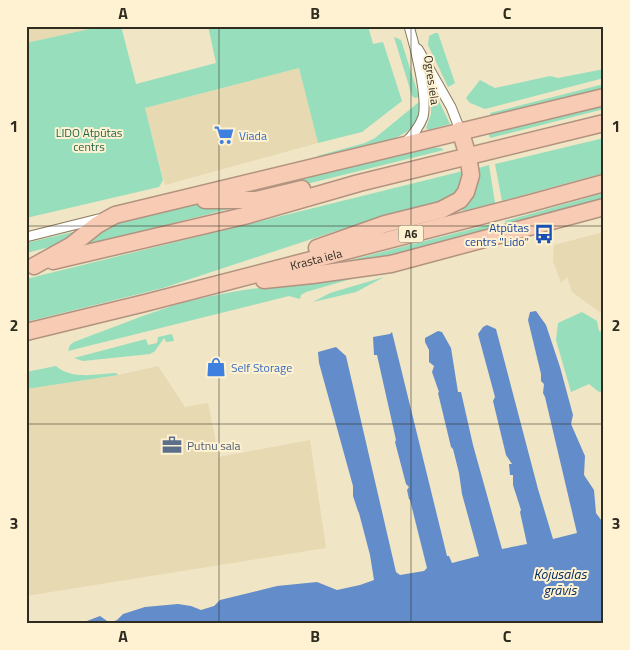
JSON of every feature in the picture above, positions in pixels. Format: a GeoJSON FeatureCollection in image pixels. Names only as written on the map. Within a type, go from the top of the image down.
{"type":"FeatureCollection","features":[{"type":"Feature","properties":{"kind":"highway"},"geometry":{"type":"LineString","coordinates":[[30,267],[72,245],[115,215],[604,96]]}},
{"type":"Feature","properties":{"kind":"highway"},"geometry":{"type":"LineString","coordinates":[[30,267],[244,216],[359,183],[604,123]]}},
{"type":"Feature","properties":{"kind":"highway"},"geometry":{"type":"LineString","coordinates":[[219,284],[385,224],[453,206],[466,192],[471,176],[468,156],[460,130]]}},
{"type":"Feature","properties":{"kind":"highway","name":"Krasta iela"},"geometry":{"type":"LineString","coordinates":[[26,332],[531,204],[604,182]]}},
{"type":"Feature","properties":{"kind":"highway"},"geometry":{"type":"LineString","coordinates":[[178,200],[256,200],[297,190],[359,183]]}},
{"type":"Feature","properties":{"kind":"highway"},"geometry":{"type":"LineString","coordinates":[[219,284],[312,275],[391,264],[604,208]]}},
{"type":"Feature","properties":{"kind":"street","name":"Ogres iela"},"geometry":{"type":"LineString","coordinates":[[404,145],[417,131],[424,115],[424,98],[414,42],[409,26]]}},
{"type":"Feature","properties":{"kind":"street","name":"Ogres iela"},"geometry":{"type":"LineString","coordinates":[[414,42],[451,107],[460,130]]}},
{"type":"Feature","properties":{"kind":"street"},"geometry":{"type":"LineString","coordinates":[[26,237],[115,215]]}},
{"type":"Feature","properties":{"kind":"shaded area"},"geometry":{"type":"Polygon","coordinates":[[[26,26],[103,26],[26,43],[26,26]]]}},
{"type":"Feature","properties":{"kind":"shaded area"},"geometry":{"type":"Polygon","coordinates":[[[299,68],[318,143],[165,185],[145,108],[299,68]]]}},
{"type":"Feature","properties":{"kind":"shaded area"},"geometry":{"type":"Polygon","coordinates":[[[604,232],[604,315],[572,292],[567,277],[561,283],[553,261],[554,245],[604,232]]]}},
{"type":"Feature","properties":{"kind":"shaded area","name":"Putnu sala"},"geometry":{"type":"Polygon","coordinates":[[[158,366],[185,407],[208,403],[219,457],[310,440],[326,548],[26,596],[26,389],[118,375],[158,366]]]}},
{"type":"Feature","properties":{"kind":"green space","name":"LIDO Atpūtas centrs"},"geometry":{"type":"Polygon","coordinates":[[[103,26],[121,26],[136,84],[216,63],[208,26],[368,26],[373,44],[383,42],[402,101],[362,132],[318,143],[299,68],[145,108],[163,180],[159,187],[26,218],[26,43],[103,26]]]}},
{"type":"Feature","properties":{"kind":"green space"},"geometry":{"type":"Polygon","coordinates":[[[438,33],[455,83],[448,87],[428,45],[429,36],[438,33]]]}},
{"type":"Feature","properties":{"kind":"green space"},"geometry":{"type":"Polygon","coordinates":[[[394,37],[401,40],[419,97],[415,98],[412,96],[394,37]]]}},
{"type":"Feature","properties":{"kind":"green space"},"geometry":{"type":"Polygon","coordinates":[[[604,69],[604,78],[485,109],[470,103],[466,98],[480,80],[495,88],[550,76],[558,78],[604,69]]]}},
{"type":"Feature","properties":{"kind":"green space"},"geometry":{"type":"Polygon","coordinates":[[[604,84],[604,90],[491,116],[490,113],[604,84]]]}},
{"type":"Feature","properties":{"kind":"green space"},"geometry":{"type":"Polygon","coordinates":[[[437,97],[450,124],[428,130],[426,128],[431,114],[431,99],[437,97]]]}},
{"type":"Feature","properties":{"kind":"green space"},"geometry":{"type":"Polygon","coordinates":[[[419,102],[419,116],[412,127],[400,136],[368,147],[324,157],[317,156],[365,143],[375,138],[419,102]]]}},
{"type":"Feature","properties":{"kind":"green space"},"geometry":{"type":"Polygon","coordinates":[[[604,104],[604,109],[490,138],[488,132],[604,104]]]}},
{"type":"Feature","properties":{"kind":"green space"},"geometry":{"type":"Polygon","coordinates":[[[604,138],[604,173],[502,201],[495,164],[604,138]]]}},
{"type":"Feature","properties":{"kind":"green space"},"geometry":{"type":"Polygon","coordinates":[[[428,147],[444,150],[282,190],[230,195],[428,147]]]}},
{"type":"Feature","properties":{"kind":"green space"},"geometry":{"type":"Polygon","coordinates":[[[489,165],[495,203],[463,211],[476,190],[479,180],[479,168],[489,165]]]}},
{"type":"Feature","properties":{"kind":"green space"},"geometry":{"type":"Polygon","coordinates":[[[463,171],[458,189],[452,197],[432,206],[336,231],[163,288],[26,322],[26,279],[463,171]]]}},
{"type":"Feature","properties":{"kind":"green space"},"geometry":{"type":"Polygon","coordinates":[[[604,193],[604,201],[507,227],[505,221],[604,193]]]}},
{"type":"Feature","properties":{"kind":"green space"},"geometry":{"type":"Polygon","coordinates":[[[242,204],[241,206],[81,246],[113,223],[187,205],[242,204]]]}},
{"type":"Feature","properties":{"kind":"green space"},"geometry":{"type":"Polygon","coordinates":[[[499,222],[501,229],[388,259],[312,270],[499,222]]]}},
{"type":"Feature","properties":{"kind":"green space"},"geometry":{"type":"Polygon","coordinates":[[[81,231],[54,246],[26,253],[26,243],[81,231]]]}},
{"type":"Feature","properties":{"kind":"green space"},"geometry":{"type":"Polygon","coordinates":[[[352,277],[351,279],[306,292],[301,295],[300,299],[289,296],[68,351],[70,345],[74,342],[186,302],[256,288],[352,277]]]}},
{"type":"Feature","properties":{"kind":"green space"},"geometry":{"type":"Polygon","coordinates":[[[384,277],[356,292],[313,302],[330,293],[384,277]]]}},
{"type":"Feature","properties":{"kind":"green space"},"geometry":{"type":"Polygon","coordinates":[[[582,312],[597,321],[599,331],[604,332],[604,391],[599,392],[589,384],[571,392],[556,340],[558,323],[582,312]]]}},
{"type":"Feature","properties":{"kind":"green space"},"geometry":{"type":"Polygon","coordinates":[[[172,334],[174,341],[166,342],[164,338],[155,351],[150,354],[83,361],[74,358],[146,339],[148,345],[157,343],[158,337],[172,334]]]}},
{"type":"Feature","properties":{"kind":"green space"},"geometry":{"type":"Polygon","coordinates":[[[56,366],[77,375],[116,373],[118,375],[26,389],[26,372],[56,366]]]}},
{"type":"Feature","properties":{"kind":"water","name":"Kojusalas grāvis"},"geometry":{"type":"Polygon","coordinates":[[[536,311],[546,325],[560,367],[573,415],[571,424],[585,456],[584,475],[594,490],[596,513],[604,524],[604,624],[79,624],[100,616],[110,623],[117,620],[123,614],[145,607],[178,604],[201,610],[214,606],[220,600],[277,586],[317,582],[337,590],[374,580],[370,555],[353,496],[353,486],[319,363],[318,352],[336,347],[346,356],[396,572],[400,575],[424,571],[427,568],[407,490],[409,487],[406,484],[395,442],[377,355],[374,355],[373,337],[392,332],[447,556],[449,556],[452,563],[479,556],[462,494],[459,473],[451,447],[439,392],[432,372],[434,366],[429,362],[429,350],[425,342],[425,338],[438,331],[442,332],[451,348],[458,392],[461,392],[473,445],[502,549],[527,544],[521,510],[513,485],[513,475],[510,475],[509,464],[512,464],[506,455],[493,401],[495,397],[478,334],[487,325],[496,329],[553,539],[577,533],[543,393],[544,384],[541,381],[528,320],[530,312],[536,311]]]}},
{"type":"Feature","properties":{"kind":"place","name":"Viada"},"geometry":{"type":"Point","coordinates":[224,135]}},
{"type":"Feature","properties":{"kind":"place","name":"Atpūtas centrs \"Lido\""},"geometry":{"type":"Point","coordinates":[544,234]}},
{"type":"Feature","properties":{"kind":"place","name":"Self Storage"},"geometry":{"type":"Point","coordinates":[216,367]}},
{"type":"Feature","properties":{"kind":"place","name":"Putnu sala"},"geometry":{"type":"Point","coordinates":[172,445]}}]}
